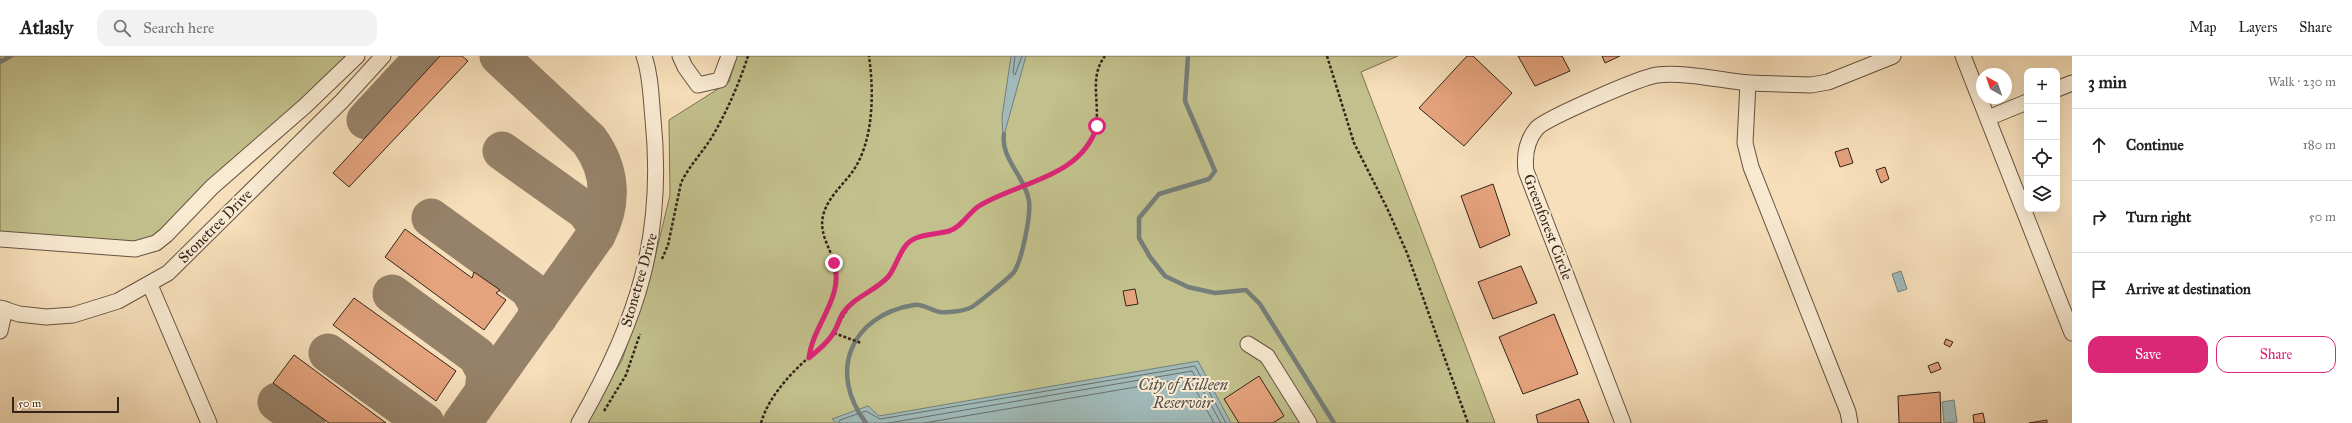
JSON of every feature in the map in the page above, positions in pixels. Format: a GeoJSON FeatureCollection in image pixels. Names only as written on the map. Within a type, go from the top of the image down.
{"type":"FeatureCollection","features":[{"type":"Feature","properties":{"kind":"street"},"geometry":{"type":"LineString","coordinates":[[0,239],[135,249],[156,243],[212,187],[305,106],[357,56]]}},
{"type":"Feature","properties":{"kind":"street","name":"Stonetree Drive"},"geometry":{"type":"LineString","coordinates":[[2,308],[19,314],[46,317],[73,315],[118,301],[150,285],[168,273],[342,101],[383,56]]}},
{"type":"Feature","properties":{"kind":"street","name":"Stonetree Drive"},"geometry":{"type":"LineString","coordinates":[[579,423],[631,318],[653,231],[657,184],[655,138],[644,56]]}},
{"type":"Feature","properties":{"kind":"street"},"geometry":{"type":"LineString","coordinates":[[684,60],[698,85],[720,80],[729,56]]}},
{"type":"Feature","properties":{"kind":"street","name":"Greenforest Circle"},"geometry":{"type":"LineString","coordinates":[[1623,423],[1526,171],[1526,147],[1530,139],[1542,124],[1655,75],[1748,84],[1811,85],[1828,82],[1893,56]]}},
{"type":"Feature","properties":{"kind":"street"},"geometry":{"type":"LineString","coordinates":[[1963,56],[2069,315],[2072,333]]}},
{"type":"Feature","properties":{"kind":"street"},"geometry":{"type":"LineString","coordinates":[[2060,88],[2072,83]]}},
{"type":"Feature","properties":{"kind":"street"},"geometry":{"type":"LineString","coordinates":[[1748,84],[1745,143],[1751,167],[1848,412],[1850,423]]}},
{"type":"Feature","properties":{"kind":"street"},"geometry":{"type":"LineString","coordinates":[[1988,118],[2024,103]]}},
{"type":"Feature","properties":{"kind":"street"},"geometry":{"type":"LineString","coordinates":[[150,285],[209,423]]}},
{"type":"Feature","properties":{"kind":"street"},"geometry":{"type":"LineString","coordinates":[[0,331],[2,308]]}},
{"type":"Feature","properties":{"kind":"street"},"geometry":{"type":"LineString","coordinates":[[1248,344],[1267,356],[1309,423]]}},
{"type":"Feature","properties":{"kind":"path"},"geometry":{"type":"LineString","coordinates":[[661,265],[671,232],[678,190],[685,174],[711,137],[729,105],[748,56]]}},
{"type":"Feature","properties":{"kind":"path"},"geometry":{"type":"LineString","coordinates":[[809,358],[811,344],[828,310],[837,272],[823,230],[823,217],[829,202],[861,157],[868,136],[870,114],[869,56]]}},
{"type":"Feature","properties":{"kind":"path"},"geometry":{"type":"LineString","coordinates":[[761,423],[765,408],[786,381],[809,358],[824,346],[834,333],[843,313],[856,301],[887,278],[907,244],[915,238],[949,231],[961,224],[977,207],[1006,193],[1032,184],[1074,160],[1093,139],[1097,126],[1096,82],[1100,62],[1105,56]]}},
{"type":"Feature","properties":{"kind":"path"},"geometry":{"type":"LineString","coordinates":[[1327,56],[1352,136],[1407,253],[1468,423]]}},
{"type":"Feature","properties":{"kind":"path"},"geometry":{"type":"LineString","coordinates":[[600,417],[626,375],[640,332]]}},
{"type":"Feature","properties":{"kind":"path"},"geometry":{"type":"LineString","coordinates":[[834,333],[862,343]]}},
{"type":"Feature","properties":{"kind":"shaded area"},"geometry":{"type":"Polygon","coordinates":[[[0,56],[352,56],[159,233],[134,243],[0,234],[0,56]]]}},
{"type":"Feature","properties":{"kind":"shaded area"},"geometry":{"type":"Polygon","coordinates":[[[737,56],[1398,56],[1361,72],[1495,423],[585,423],[622,360],[651,274],[670,195],[669,120],[729,82],[737,56]]]}},
{"type":"Feature","properties":{"kind":"water"},"geometry":{"type":"Polygon","coordinates":[[[1011,56],[1026,56],[1003,139],[1002,117],[1011,56]]]}},
{"type":"Feature","properties":{"kind":"water"},"geometry":{"type":"Polygon","coordinates":[[[1901,271],[1907,289],[1898,292],[1892,274],[1901,271]]]}},
{"type":"Feature","properties":{"kind":"water","name":"City of Killeen Reservoir"},"geometry":{"type":"Polygon","coordinates":[[[1198,361],[1231,423],[836,423],[832,419],[868,406],[879,416],[1198,361]]]}},
{"type":"Feature","properties":{"kind":"water"},"geometry":{"type":"Polygon","coordinates":[[[1954,400],[1957,422],[1944,423],[1942,402],[1954,400]]]}},
{"type":"Feature","properties":{"kind":"building"},"geometry":{"type":"Polygon","coordinates":[[[440,56],[462,56],[468,61],[349,187],[333,173],[440,56]]]}},
{"type":"Feature","properties":{"kind":"building"},"geometry":{"type":"Polygon","coordinates":[[[1467,56],[1473,56],[1512,93],[1464,146],[1419,108],[1467,56]]]}},
{"type":"Feature","properties":{"kind":"building"},"geometry":{"type":"Polygon","coordinates":[[[1518,56],[1562,56],[1570,71],[1535,86],[1518,56]]]}},
{"type":"Feature","properties":{"kind":"building"},"geometry":{"type":"Polygon","coordinates":[[[1602,56],[1620,56],[1605,63],[1602,56]]]}},
{"type":"Feature","properties":{"kind":"building"},"geometry":{"type":"Polygon","coordinates":[[[1848,148],[1853,163],[1840,167],[1835,152],[1848,148]]]}},
{"type":"Feature","properties":{"kind":"building"},"geometry":{"type":"Polygon","coordinates":[[[1885,167],[1889,179],[1881,183],[1876,170],[1885,167]]]}},
{"type":"Feature","properties":{"kind":"building"},"geometry":{"type":"Polygon","coordinates":[[[1493,184],[1510,235],[1480,248],[1461,196],[1493,184]]]}},
{"type":"Feature","properties":{"kind":"building"},"geometry":{"type":"Polygon","coordinates":[[[405,229],[472,278],[474,272],[500,290],[496,293],[506,300],[484,330],[385,257],[405,229]]]}},
{"type":"Feature","properties":{"kind":"building"},"geometry":{"type":"Polygon","coordinates":[[[1521,266],[1537,303],[1493,319],[1478,282],[1521,266]]]}},
{"type":"Feature","properties":{"kind":"building"},"geometry":{"type":"Polygon","coordinates":[[[1135,289],[1138,304],[1126,306],[1123,291],[1135,289]]]}},
{"type":"Feature","properties":{"kind":"building"},"geometry":{"type":"Polygon","coordinates":[[[354,298],[456,371],[436,401],[333,325],[354,298]]]}},
{"type":"Feature","properties":{"kind":"building"},"geometry":{"type":"Polygon","coordinates":[[[1554,314],[1578,374],[1523,394],[1499,337],[1554,314]]]}},
{"type":"Feature","properties":{"kind":"building"},"geometry":{"type":"Polygon","coordinates":[[[1946,339],[1953,342],[1950,347],[1944,344],[1946,339]]]}},
{"type":"Feature","properties":{"kind":"building"},"geometry":{"type":"Polygon","coordinates":[[[294,355],[386,423],[329,423],[273,383],[294,355]]]}},
{"type":"Feature","properties":{"kind":"building"},"geometry":{"type":"Polygon","coordinates":[[[1938,362],[1941,369],[1931,373],[1928,366],[1938,362]]]}},
{"type":"Feature","properties":{"kind":"building"},"geometry":{"type":"Polygon","coordinates":[[[1259,376],[1284,416],[1273,423],[1239,423],[1224,399],[1259,376]]]}},
{"type":"Feature","properties":{"kind":"building"},"geometry":{"type":"Polygon","coordinates":[[[1940,392],[1941,423],[1899,423],[1898,396],[1940,392]]]}},
{"type":"Feature","properties":{"kind":"building"},"geometry":{"type":"Polygon","coordinates":[[[1579,399],[1589,423],[1538,423],[1536,415],[1579,399]]]}},
{"type":"Feature","properties":{"kind":"building"},"geometry":{"type":"Polygon","coordinates":[[[1983,413],[1985,423],[1974,423],[1973,415],[1983,413]]]}},
{"type":"Feature","properties":{"kind":"building"},"geometry":{"type":"Polygon","coordinates":[[[2047,420],[2047,423],[2029,423],[2047,420]]]}},
{"type":"Feature","properties":{"kind":"waterway"},"geometry":{"type":"LineString","coordinates":[[0,62],[11,56]]}},
{"type":"Feature","properties":{"kind":"waterway"},"geometry":{"type":"LineString","coordinates":[[1188,56],[1185,101],[1215,171],[1209,179],[1159,194],[1139,218],[1139,238],[1150,257],[1165,276],[1188,287],[1215,293],[1246,290],[1260,304],[1334,423]]}},
{"type":"Feature","properties":{"kind":"waterway"},"geometry":{"type":"LineString","coordinates":[[866,423],[854,404],[848,384],[847,366],[852,349],[861,333],[874,320],[892,311],[914,305],[920,305],[943,312],[959,311],[970,308],[1014,272],[1017,266],[1023,248],[1029,201],[1023,184],[1009,160],[1004,143],[1004,134]]}},
{"type":"Feature","properties":{"kind":"taxiway"},"geometry":{"type":"LineString","coordinates":[[366,120],[425,56]]}},
{"type":"Feature","properties":{"kind":"taxiway"},"geometry":{"type":"LineString","coordinates":[[462,423],[596,235],[605,211],[607,199],[607,187],[602,163],[589,140],[499,56]]}},
{"type":"Feature","properties":{"kind":"taxiway"},"geometry":{"type":"LineString","coordinates":[[502,151],[586,211],[596,225],[596,235]]}},
{"type":"Feature","properties":{"kind":"taxiway"},"geometry":{"type":"LineString","coordinates":[[431,218],[529,289],[537,302],[538,317]]}},
{"type":"Feature","properties":{"kind":"taxiway"},"geometry":{"type":"LineString","coordinates":[[392,294],[477,356],[486,373],[484,392]]}},
{"type":"Feature","properties":{"kind":"taxiway"},"geometry":{"type":"LineString","coordinates":[[328,353],[425,423]]}},
{"type":"Feature","properties":{"kind":"taxiway"},"geometry":{"type":"LineString","coordinates":[[277,402],[306,423]]}},
{"type":"Feature","properties":{"kind":"route"},"geometry":{"type":"LineString","coordinates":[[834,263],[837,272],[836,280],[828,310],[811,344],[809,358],[824,346],[834,333],[843,313],[856,301],[887,278],[894,269],[907,244],[915,238],[949,231],[956,228],[977,207],[1006,193],[1032,184],[1066,166],[1081,154],[1093,139],[1097,126]]}}]}
